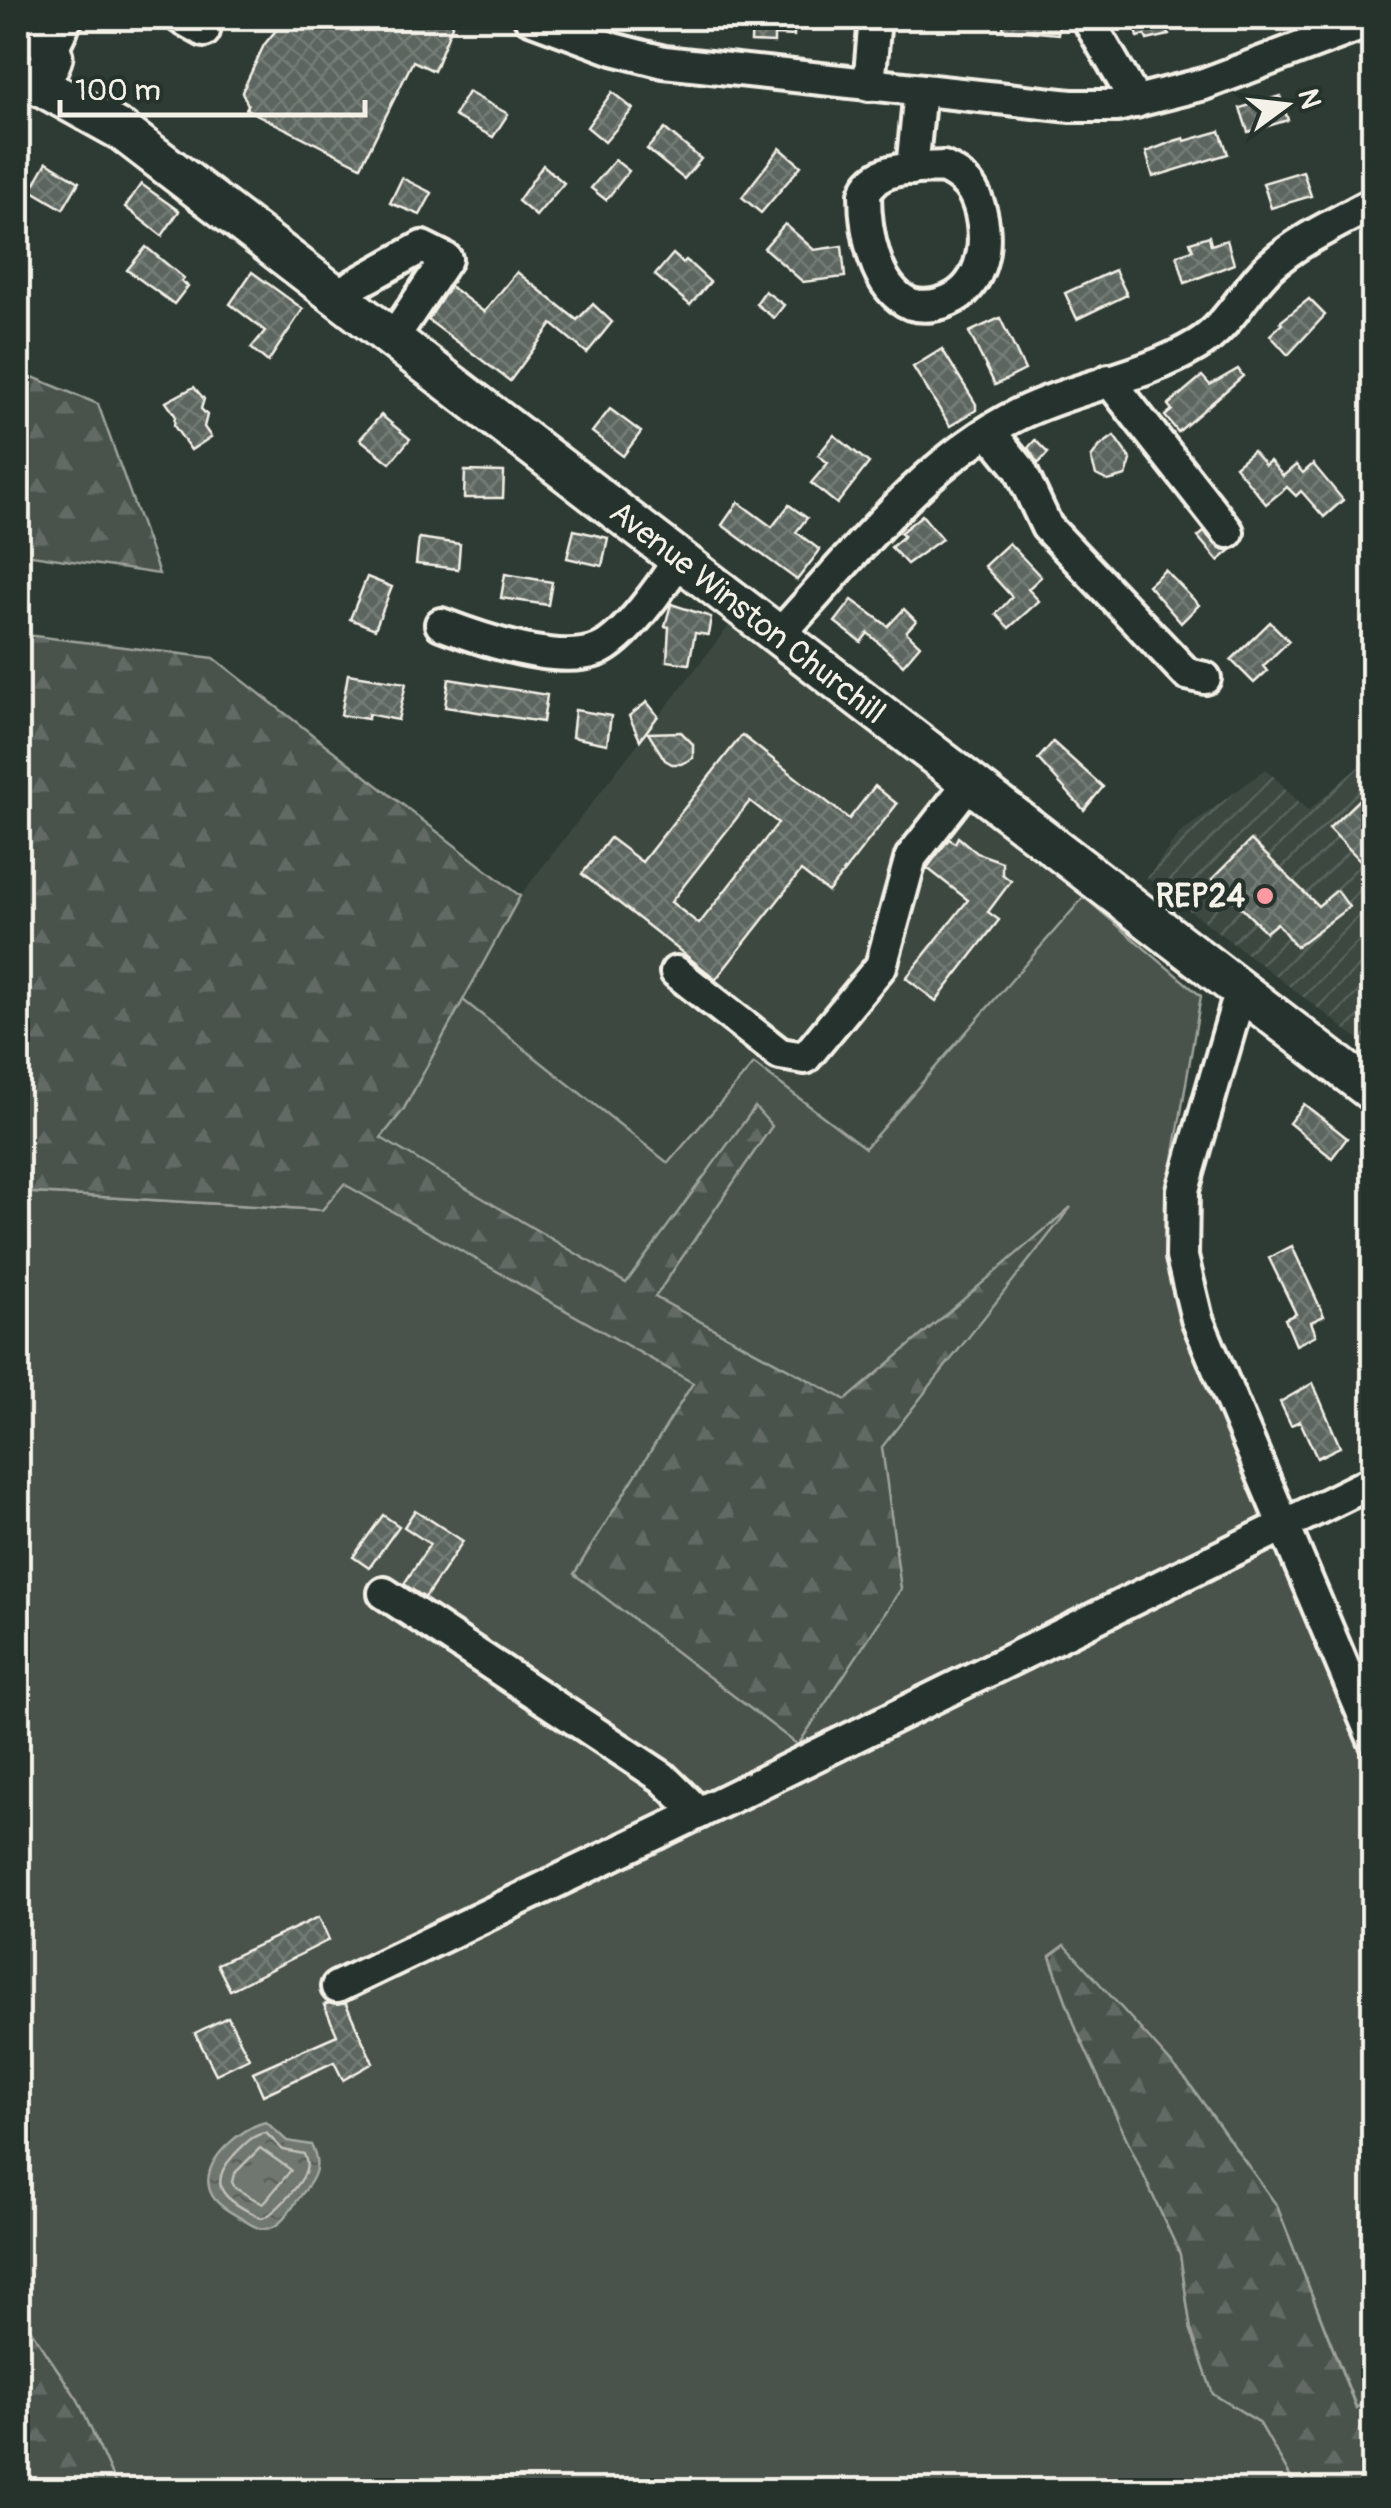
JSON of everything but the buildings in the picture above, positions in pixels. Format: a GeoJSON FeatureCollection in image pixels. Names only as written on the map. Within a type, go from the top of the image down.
{"type":"FeatureCollection","features":[{"type":"Feature","properties":{"kind":"main road","name":"Avenue Winston Churchill"},"geometry":{"type":"LineString","coordinates":[[37,45],[122,131],[1374,1093]]}},
{"type":"Feature","properties":{"kind":"street"},"geometry":{"type":"LineString","coordinates":[[530,18],[613,49],[664,62],[1072,106],[1136,102],[1204,84],[1374,20]]}},
{"type":"Feature","properties":{"kind":"street"},"geometry":{"type":"LineString","coordinates":[[868,85],[874,18]]}},
{"type":"Feature","properties":{"kind":"street"},"geometry":{"type":"LineString","coordinates":[[1087,18],[1136,102]]}},
{"type":"Feature","properties":{"kind":"street"},"geometry":{"type":"LineString","coordinates":[[912,169],[920,90]]}},
{"type":"Feature","properties":{"kind":"street"},"geometry":{"type":"LineString","coordinates":[[943,168],[967,181],[974,190],[984,227],[984,252],[973,281],[961,294],[929,306],[914,305],[901,298],[885,282],[865,208],[868,185],[889,172],[912,169],[943,168]]}},
{"type":"Feature","properties":{"kind":"street"},"geometry":{"type":"LineString","coordinates":[[779,636],[917,488],[959,452],[1018,415],[1166,361],[1199,344],[1220,328],[1267,268],[1374,203]]}},
{"type":"Feature","properties":{"kind":"street"},"geometry":{"type":"LineString","coordinates":[[336,296],[422,246],[446,259],[392,338]]}},
{"type":"Feature","properties":{"kind":"street"},"geometry":{"type":"LineString","coordinates":[[1109,380],[1228,532]]}},
{"type":"Feature","properties":{"kind":"street"},"geometry":{"type":"LineString","coordinates":[[990,432],[1020,469],[1047,526],[1187,674],[1204,678]]}},
{"type":"Feature","properties":{"kind":"street"},"geometry":{"type":"LineString","coordinates":[[440,624],[490,642],[562,654],[596,651],[626,627],[680,559]]}},
{"type":"Feature","properties":{"kind":"street"},"geometry":{"type":"LineString","coordinates":[[676,972],[780,1054],[805,1058],[881,966],[912,857],[969,783]]}},
{"type":"Feature","properties":{"kind":"street"},"geometry":{"type":"LineString","coordinates":[[1244,994],[1236,1008],[1183,1190],[1182,1257],[1197,1318],[1374,1740]]}},
{"type":"Feature","properties":{"kind":"street"},"geometry":{"type":"LineString","coordinates":[[337,1987],[1374,1481]]}},
{"type":"Feature","properties":{"kind":"street"},"geometry":{"type":"LineString","coordinates":[[384,1594],[662,1777],[700,1813]]}},
{"type":"Feature","properties":{"kind":"shaded area"},"geometry":{"type":"Polygon","coordinates":[[[731,623],[1084,897],[865,1149],[669,1163],[463,1000],[520,896],[731,623]]]}},
{"type":"Feature","properties":{"kind":"shaded area"},"geometry":{"type":"Polygon","coordinates":[[[1373,754],[1373,1050],[1147,878],[1179,834],[1266,769],[1308,811],[1373,754]]]}},
{"type":"Feature","properties":{"kind":"green space"},"geometry":{"type":"Polygon","coordinates":[[[18,371],[98,404],[159,574],[18,553],[18,371]]]}},
{"type":"Feature","properties":{"kind":"green space"},"geometry":{"type":"Polygon","coordinates":[[[18,634],[214,658],[520,896],[403,1110],[381,1138],[626,1283],[755,1107],[772,1126],[655,1297],[846,1400],[1071,1207],[882,1447],[901,1589],[798,1745],[574,1574],[693,1383],[344,1184],[322,1210],[18,1192],[18,634]]]}},
{"type":"Feature","properties":{"kind":"green space"},"geometry":{"type":"Polygon","coordinates":[[[1084,897],[1201,996],[1165,1206],[1169,1277],[1373,1777],[1374,2396],[1357,2409],[1277,2206],[1188,2082],[1065,1946],[1050,1957],[1077,2031],[1180,2254],[1191,2330],[1213,2394],[1259,2422],[1298,2490],[118,2490],[78,2400],[18,2311],[18,1192],[322,1210],[403,1110],[463,1000],[668,1163],[754,1064],[865,1148],[1084,897]]]}},
{"type":"Feature","properties":{"kind":"green space"},"geometry":{"type":"Polygon","coordinates":[[[1065,1945],[1188,2082],[1277,2206],[1356,2408],[1373,2396],[1373,2490],[1298,2490],[1259,2422],[1213,2394],[1191,2330],[1180,2254],[1077,2031],[1050,1956],[1065,1945]]]}},
{"type":"Feature","properties":{"kind":"green space"},"geometry":{"type":"Polygon","coordinates":[[[18,2311],[78,2400],[118,2490],[18,2490],[18,2311]]]}},
{"type":"Feature","properties":{"kind":"water"},"geometry":{"type":"Polygon","coordinates":[[[266,2122],[287,2141],[311,2145],[316,2171],[288,2214],[266,2229],[251,2225],[217,2202],[209,2187],[209,2176],[226,2146],[246,2130],[266,2122]]]}},
{"type":"Feature","properties":{"kind":"place","name":"REP24"},"geometry":{"type":"Point","coordinates":[1265,896]}}]}
